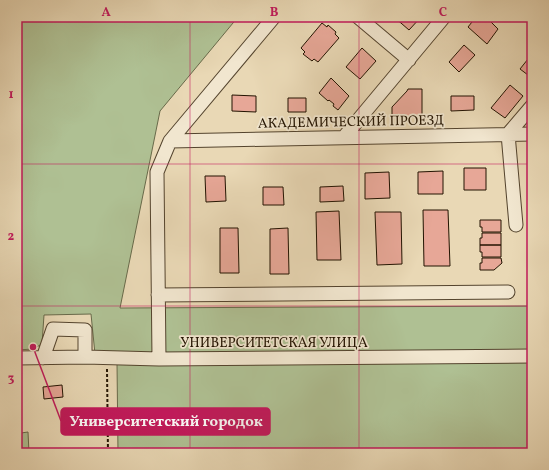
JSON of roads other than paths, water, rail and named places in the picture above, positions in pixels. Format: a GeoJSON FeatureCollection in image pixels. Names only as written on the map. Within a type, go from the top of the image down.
{"type":"FeatureCollection","features":[{"type":"Feature","properties":{"kind":"street"},"geometry":{"type":"LineString","coordinates":[[159,359],[157,172],[170,141],[274,17]]}},
{"type":"Feature","properties":{"kind":"street"},"geometry":{"type":"LineString","coordinates":[[358,17],[408,60]]}},
{"type":"Feature","properties":{"kind":"street"},"geometry":{"type":"LineString","coordinates":[[344,137],[444,17]]}},
{"type":"Feature","properties":{"kind":"street"},"geometry":{"type":"LineString","coordinates":[[516,225],[508,134],[532,106]]}},
{"type":"Feature","properties":{"kind":"street","name":"АКАДЕМИЧЕСКИЙ ПРОЕЗД"},"geometry":{"type":"LineString","coordinates":[[170,141],[532,134]]}},
{"type":"Feature","properties":{"kind":"street"},"geometry":{"type":"LineString","coordinates":[[158,295],[508,292]]}},
{"type":"Feature","properties":{"kind":"street"},"geometry":{"type":"LineString","coordinates":[[43,358],[53,329],[85,330],[85,357]]}},
{"type":"Feature","properties":{"kind":"street","name":"УНИВЕРСИТЕТСКАЯ УЛИЦА"},"geometry":{"type":"LineString","coordinates":[[17,358],[85,357],[159,359],[532,356]]}},
{"type":"Feature","properties":{"kind":"place","name":"Университетский городок"},"geometry":{"type":"Point","coordinates":[33,347]}}]}
